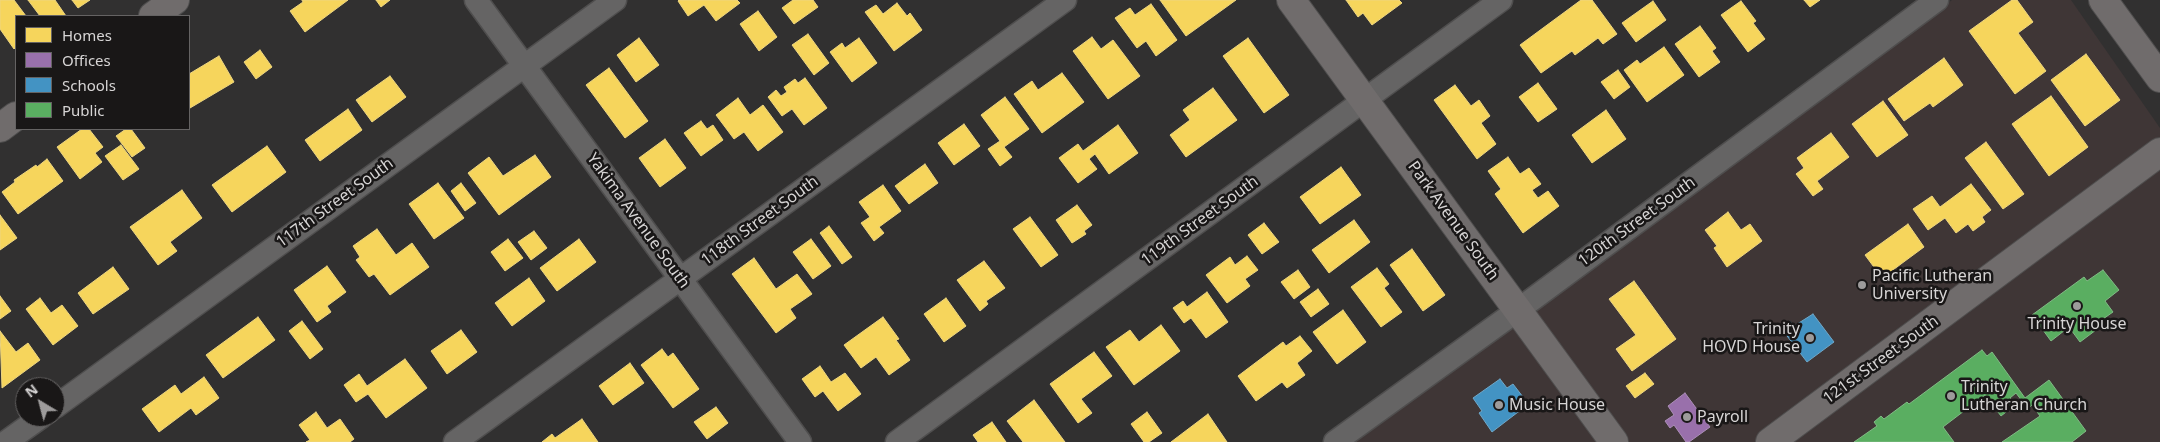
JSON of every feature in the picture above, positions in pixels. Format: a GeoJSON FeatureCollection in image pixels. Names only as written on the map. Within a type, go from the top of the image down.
{"type":"FeatureCollection","features":[{"type":"Feature","properties":{"kind":"street"},"geometry":{"type":"LineString","coordinates":[[154,15],[175,0]]}},
{"type":"Feature","properties":{"kind":"street","name":"Yakima Avenue South"},"geometry":{"type":"LineString","coordinates":[[476,0],[800,442]]}},
{"type":"Feature","properties":{"kind":"street","name":"117th Street South"},"geometry":{"type":"LineString","coordinates":[[65,400],[615,0]]}},
{"type":"Feature","properties":{"kind":"street","name":"118th Street South"},"geometry":{"type":"LineString","coordinates":[[455,442],[1065,0]]}},
{"type":"Feature","properties":{"kind":"street","name":"Park Avenue South"},"geometry":{"type":"LineString","coordinates":[[1291,0],[1614,442]]}},
{"type":"Feature","properties":{"kind":"street","name":"119th Street South"},"geometry":{"type":"LineString","coordinates":[[897,442],[1501,0]]}},
{"type":"Feature","properties":{"kind":"street","name":"120th Street South"},"geometry":{"type":"LineString","coordinates":[[1335,442],[1518,310],[1937,0]]}},
{"type":"Feature","properties":{"kind":"street"},"geometry":{"type":"LineString","coordinates":[[2104,0],[2160,78]]}},
{"type":"Feature","properties":{"kind":"street"},"geometry":{"type":"LineString","coordinates":[[0,128],[15,117]]}},
{"type":"Feature","properties":{"kind":"street","name":"121st Street South"},"geometry":{"type":"LineString","coordinates":[[1770,442],[2160,152]]}},
{"type":"Feature","properties":{"kind":"street"},"geometry":{"type":"LineString","coordinates":[[6,442],[27,427]]}},
{"type":"Feature","properties":{"kind":"shaded area","name":"Pacific Lutheran University"},"geometry":{"type":"Polygon","coordinates":[[[1952,0],[2071,0],[2160,128],[2160,442],[1350,442],[1952,0]]]}},
{"type":"Feature","properties":{"kind":"building: Homes"},"geometry":{"type":"Polygon","coordinates":[[[0,0],[14,0],[25,15],[15,15],[14,49],[0,29],[0,0]]]}},
{"type":"Feature","properties":{"kind":"building: Homes"},"geometry":{"type":"Polygon","coordinates":[[[28,0],[55,0],[65,15],[39,15],[28,0]]]}},
{"type":"Feature","properties":{"kind":"building: Homes"},"geometry":{"type":"Polygon","coordinates":[[[72,0],[90,0],[78,8],[72,0]]]}},
{"type":"Feature","properties":{"kind":"building: Homes"},"geometry":{"type":"Polygon","coordinates":[[[302,0],[348,0],[305,32],[290,11],[303,2],[302,0]]]}},
{"type":"Feature","properties":{"kind":"building: Homes"},"geometry":{"type":"Polygon","coordinates":[[[376,0],[390,0],[381,7],[376,0]]]}},
{"type":"Feature","properties":{"kind":"building: Homes"},"geometry":{"type":"Polygon","coordinates":[[[679,0],[737,0],[740,3],[716,21],[704,5],[688,16],[679,0]]]}},
{"type":"Feature","properties":{"kind":"building: Homes"},"geometry":{"type":"Polygon","coordinates":[[[793,0],[813,0],[818,7],[794,24],[782,8],[793,0]]]}},
{"type":"Feature","properties":{"kind":"building: Homes"},"geometry":{"type":"Polygon","coordinates":[[[1160,0],[1236,0],[1186,36],[1160,0]]]}},
{"type":"Feature","properties":{"kind":"building: Homes"},"geometry":{"type":"Polygon","coordinates":[[[1346,0],[1399,0],[1402,3],[1372,25],[1363,13],[1358,17],[1346,0]]]}},
{"type":"Feature","properties":{"kind":"building: Homes"},"geometry":{"type":"Polygon","coordinates":[[[1581,0],[1592,0],[1617,34],[1603,44],[1598,38],[1575,55],[1572,51],[1541,73],[1520,45],[1581,0]]]}},
{"type":"Feature","properties":{"kind":"building: Homes"},"geometry":{"type":"Polygon","coordinates":[[[1804,0],[1820,0],[1810,7],[1804,0]]]}},
{"type":"Feature","properties":{"kind":"building: Homes"},"geometry":{"type":"Polygon","coordinates":[[[2012,0],[2017,0],[2033,22],[2018,33],[2046,71],[2015,94],[1969,31],[2012,0]]]}},
{"type":"Feature","properties":{"kind":"building: Homes"},"geometry":{"type":"Polygon","coordinates":[[[1653,1],[1666,20],[1636,42],[1622,23],[1653,1]]]}},
{"type":"Feature","properties":{"kind":"building: Homes"},"geometry":{"type":"Polygon","coordinates":[[[1741,1],[1756,21],[1753,23],[1765,39],[1748,52],[1721,15],[1741,1]]]}},
{"type":"Feature","properties":{"kind":"building: Homes"},"geometry":{"type":"Polygon","coordinates":[[[897,3],[907,16],[910,13],[922,30],[894,51],[865,12],[876,5],[883,14],[897,3]]]}},
{"type":"Feature","properties":{"kind":"building: Homes"},"geometry":{"type":"Polygon","coordinates":[[[1151,4],[1177,40],[1156,56],[1146,41],[1137,48],[1115,18],[1130,8],[1135,15],[1151,4]]]}},
{"type":"Feature","properties":{"kind":"building: Homes"},"geometry":{"type":"Polygon","coordinates":[[[758,11],[777,37],[759,51],[740,24],[758,11]]]}},
{"type":"Feature","properties":{"kind":"building: Homes"},"geometry":{"type":"Polygon","coordinates":[[[1700,26],[1716,48],[1712,51],[1720,62],[1699,77],[1675,44],[1700,26]]]}},
{"type":"Feature","properties":{"kind":"building: Homes"},"geometry":{"type":"Polygon","coordinates":[[[808,34],[829,63],[814,75],[792,45],[808,34]]]}},
{"type":"Feature","properties":{"kind":"building: Homes"},"geometry":{"type":"Polygon","coordinates":[[[1092,37],[1101,49],[1113,40],[1140,76],[1108,99],[1073,51],[1092,37]]]}},
{"type":"Feature","properties":{"kind":"building: Homes"},"geometry":{"type":"Polygon","coordinates":[[[639,38],[659,65],[636,82],[617,55],[639,38]]]}},
{"type":"Feature","properties":{"kind":"building: Homes"},"geometry":{"type":"Polygon","coordinates":[[[859,38],[877,63],[852,82],[830,52],[842,43],[845,48],[859,38]]]}},
{"type":"Feature","properties":{"kind":"building: Homes"},"geometry":{"type":"Polygon","coordinates":[[[1248,38],[1289,95],[1264,113],[1223,56],[1248,38]]]}},
{"type":"Feature","properties":{"kind":"building: Homes"},"geometry":{"type":"Polygon","coordinates":[[[1664,47],[1684,75],[1647,102],[1624,70],[1637,60],[1640,64],[1664,47]]]}},
{"type":"Feature","properties":{"kind":"building: Homes"},"geometry":{"type":"Polygon","coordinates":[[[260,50],[272,67],[256,79],[244,62],[260,50]]]}},
{"type":"Feature","properties":{"kind":"building: Homes"},"geometry":{"type":"Polygon","coordinates":[[[2086,54],[2120,100],[2085,126],[2051,80],[2086,54]]]}},
{"type":"Feature","properties":{"kind":"building: Homes"},"geometry":{"type":"Polygon","coordinates":[[[219,56],[234,82],[190,108],[190,73],[219,56]]]}},
{"type":"Feature","properties":{"kind":"building: Homes"},"geometry":{"type":"Polygon","coordinates":[[[1944,58],[1963,85],[1933,107],[1930,103],[1904,121],[1888,99],[1944,58]]]}},
{"type":"Feature","properties":{"kind":"building: Homes"},"geometry":{"type":"Polygon","coordinates":[[[609,68],[648,121],[625,138],[586,85],[609,68]]]}},
{"type":"Feature","properties":{"kind":"building: Homes"},"geometry":{"type":"Polygon","coordinates":[[[1618,70],[1630,87],[1614,99],[1601,82],[1618,70]]]}},
{"type":"Feature","properties":{"kind":"building: Homes"},"geometry":{"type":"Polygon","coordinates":[[[1062,73],[1084,102],[1042,133],[1014,94],[1032,81],[1038,90],[1062,73]]]}},
{"type":"Feature","properties":{"kind":"building: Homes"},"geometry":{"type":"Polygon","coordinates":[[[390,76],[406,97],[372,122],[356,100],[390,76]]]}},
{"type":"Feature","properties":{"kind":"building: Homes"},"geometry":{"type":"Polygon","coordinates":[[[805,78],[827,108],[804,125],[792,109],[782,116],[768,97],[776,90],[781,96],[787,92],[784,87],[795,79],[798,83],[805,78]]]}},
{"type":"Feature","properties":{"kind":"building: Homes"},"geometry":{"type":"Polygon","coordinates":[[[1538,83],[1557,109],[1538,122],[1519,97],[1538,83]]]}},
{"type":"Feature","properties":{"kind":"building: Homes"},"geometry":{"type":"Polygon","coordinates":[[[1455,85],[1471,106],[1479,100],[1490,116],[1481,123],[1496,144],[1477,159],[1434,100],[1455,85]]]}},
{"type":"Feature","properties":{"kind":"building: Homes"},"geometry":{"type":"Polygon","coordinates":[[[1213,88],[1237,120],[1186,157],[1170,135],[1190,120],[1183,110],[1213,88]]]}},
{"type":"Feature","properties":{"kind":"building: Homes"},"geometry":{"type":"Polygon","coordinates":[[[2051,96],[2088,147],[2049,176],[2012,124],[2051,96]]]}},
{"type":"Feature","properties":{"kind":"building: Homes"},"geometry":{"type":"Polygon","coordinates":[[[1005,97],[1029,129],[1004,147],[1012,157],[1000,166],[988,149],[1000,141],[981,115],[1005,97]]]}},
{"type":"Feature","properties":{"kind":"building: Homes"},"geometry":{"type":"Polygon","coordinates":[[[738,98],[750,115],[763,105],[783,132],[758,151],[744,132],[734,139],[716,115],[738,98]]]}},
{"type":"Feature","properties":{"kind":"building: Homes"},"geometry":{"type":"Polygon","coordinates":[[[1883,101],[1908,135],[1877,157],[1852,124],[1883,101]]]}},
{"type":"Feature","properties":{"kind":"building: Homes"},"geometry":{"type":"Polygon","coordinates":[[[348,109],[362,130],[320,161],[305,140],[348,109]]]}},
{"type":"Feature","properties":{"kind":"building: Homes"},"geometry":{"type":"Polygon","coordinates":[[[1606,110],[1626,139],[1592,163],[1572,135],[1606,110]]]}},
{"type":"Feature","properties":{"kind":"building: Homes"},"geometry":{"type":"Polygon","coordinates":[[[701,121],[707,129],[713,125],[723,140],[701,156],[684,133],[701,121]]]}},
{"type":"Feature","properties":{"kind":"building: Homes"},"geometry":{"type":"Polygon","coordinates":[[[964,124],[980,146],[954,165],[938,143],[964,124]]]}},
{"type":"Feature","properties":{"kind":"building: Homes"},"geometry":{"type":"Polygon","coordinates":[[[1118,125],[1138,153],[1109,174],[1095,154],[1089,159],[1097,169],[1078,183],[1059,158],[1078,144],[1083,151],[1118,125]]]}},
{"type":"Feature","properties":{"kind":"building: Homes"},"geometry":{"type":"Polygon","coordinates":[[[81,130],[90,130],[103,147],[95,153],[102,162],[80,179],[57,147],[81,130]]]}},
{"type":"Feature","properties":{"kind":"building: Homes"},"geometry":{"type":"Polygon","coordinates":[[[125,130],[132,130],[145,148],[132,157],[116,136],[125,130]]]}},
{"type":"Feature","properties":{"kind":"building: Homes"},"geometry":{"type":"Polygon","coordinates":[[[1831,133],[1849,157],[1817,181],[1823,189],[1813,196],[1796,174],[1804,168],[1797,158],[1831,133]]]}},
{"type":"Feature","properties":{"kind":"building: Homes"},"geometry":{"type":"Polygon","coordinates":[[[665,139],[686,168],[660,187],[639,158],[665,139]]]}},
{"type":"Feature","properties":{"kind":"building: Homes"},"geometry":{"type":"Polygon","coordinates":[[[1986,142],[2024,194],[2003,209],[1965,158],[1986,142]]]}},
{"type":"Feature","properties":{"kind":"building: Homes"},"geometry":{"type":"Polygon","coordinates":[[[121,145],[139,169],[123,180],[105,156],[121,145]]]}},
{"type":"Feature","properties":{"kind":"building: Homes"},"geometry":{"type":"Polygon","coordinates":[[[267,146],[286,172],[232,212],[212,185],[267,146]]]}},
{"type":"Feature","properties":{"kind":"building: Homes"},"geometry":{"type":"Polygon","coordinates":[[[535,155],[551,177],[499,215],[468,173],[489,157],[503,176],[535,155]]]}},
{"type":"Feature","properties":{"kind":"building: Homes"},"geometry":{"type":"Polygon","coordinates":[[[1508,157],[1520,174],[1529,168],[1541,184],[1532,190],[1538,198],[1548,191],[1559,206],[1523,233],[1495,194],[1501,189],[1488,171],[1508,157]]]}},
{"type":"Feature","properties":{"kind":"building: Homes"},"geometry":{"type":"Polygon","coordinates":[[[47,159],[63,181],[18,214],[2,192],[15,182],[14,180],[47,159]]]}},
{"type":"Feature","properties":{"kind":"building: Homes"},"geometry":{"type":"Polygon","coordinates":[[[925,164],[938,183],[909,204],[895,186],[925,164]]]}},
{"type":"Feature","properties":{"kind":"building: Homes"},"geometry":{"type":"Polygon","coordinates":[[[1341,167],[1361,195],[1320,224],[1300,197],[1341,167]]]}},
{"type":"Feature","properties":{"kind":"building: Homes"},"geometry":{"type":"Polygon","coordinates":[[[438,183],[464,218],[434,239],[409,204],[438,183]]]}},
{"type":"Feature","properties":{"kind":"building: Homes"},"geometry":{"type":"Polygon","coordinates":[[[461,183],[476,203],[465,211],[451,191],[461,183]]]}},
{"type":"Feature","properties":{"kind":"building: Homes"},"geometry":{"type":"Polygon","coordinates":[[[1971,184],[1991,210],[1982,217],[1985,222],[1973,231],[1968,224],[1956,233],[1945,218],[1928,230],[1913,209],[1932,196],[1940,207],[1971,184]]]}},
{"type":"Feature","properties":{"kind":"building: Homes"},"geometry":{"type":"Polygon","coordinates":[[[883,185],[901,211],[879,227],[884,233],[874,241],[861,223],[870,217],[859,202],[883,185]]]}},
{"type":"Feature","properties":{"kind":"building: Homes"},"geometry":{"type":"Polygon","coordinates":[[[182,190],[202,218],[170,242],[177,251],[158,265],[130,227],[182,190]]]}},
{"type":"Feature","properties":{"kind":"building: Homes"},"geometry":{"type":"Polygon","coordinates":[[[1077,205],[1092,225],[1084,231],[1086,234],[1072,243],[1056,220],[1077,205]]]}},
{"type":"Feature","properties":{"kind":"building: Homes"},"geometry":{"type":"Polygon","coordinates":[[[1728,212],[1741,230],[1750,224],[1762,241],[1727,267],[1714,248],[1717,246],[1705,230],[1728,212]]]}},
{"type":"Feature","properties":{"kind":"building: Homes"},"geometry":{"type":"Polygon","coordinates":[[[0,215],[17,238],[0,250],[0,215]]]}},
{"type":"Feature","properties":{"kind":"building: Homes"},"geometry":{"type":"Polygon","coordinates":[[[1030,217],[1058,255],[1041,267],[1013,229],[1030,217]]]}},
{"type":"Feature","properties":{"kind":"building: Homes"},"geometry":{"type":"Polygon","coordinates":[[[1354,220],[1370,242],[1329,273],[1312,250],[1354,220]]]}},
{"type":"Feature","properties":{"kind":"building: Homes"},"geometry":{"type":"Polygon","coordinates":[[[1264,223],[1279,242],[1262,254],[1248,235],[1264,223]]]}},
{"type":"Feature","properties":{"kind":"building: Homes"},"geometry":{"type":"Polygon","coordinates":[[[1908,224],[1924,247],[1882,278],[1865,255],[1908,224]]]}},
{"type":"Feature","properties":{"kind":"building: Homes"},"geometry":{"type":"Polygon","coordinates":[[[829,226],[852,257],[842,264],[820,233],[829,226]]]}},
{"type":"Feature","properties":{"kind":"building: Homes"},"geometry":{"type":"Polygon","coordinates":[[[377,229],[396,255],[412,243],[429,267],[390,295],[374,274],[369,277],[356,260],[360,257],[353,246],[377,229]]]}},
{"type":"Feature","properties":{"kind":"building: Homes"},"geometry":{"type":"Polygon","coordinates":[[[534,231],[547,248],[531,260],[518,242],[534,231]]]}},
{"type":"Feature","properties":{"kind":"building: Homes"},"geometry":{"type":"Polygon","coordinates":[[[508,239],[523,258],[505,271],[491,252],[508,239]]]}},
{"type":"Feature","properties":{"kind":"building: Homes"},"geometry":{"type":"Polygon","coordinates":[[[579,239],[596,262],[557,291],[540,268],[579,239]]]}},
{"type":"Feature","properties":{"kind":"building: Homes"},"geometry":{"type":"Polygon","coordinates":[[[811,239],[831,266],[813,279],[793,252],[811,239]]]}},
{"type":"Feature","properties":{"kind":"building: Homes"},"geometry":{"type":"Polygon","coordinates":[[[1412,249],[1445,295],[1423,311],[1390,265],[1412,249]]]}},
{"type":"Feature","properties":{"kind":"building: Homes"},"geometry":{"type":"Polygon","coordinates":[[[1247,256],[1258,270],[1245,279],[1250,286],[1227,303],[1206,275],[1230,257],[1235,265],[1247,256]]]}},
{"type":"Feature","properties":{"kind":"building: Homes"},"geometry":{"type":"Polygon","coordinates":[[[754,258],[776,289],[797,274],[812,294],[790,309],[796,318],[776,333],[732,274],[754,258]]]}},
{"type":"Feature","properties":{"kind":"building: Homes"},"geometry":{"type":"Polygon","coordinates":[[[984,261],[1005,288],[986,301],[988,304],[980,311],[957,280],[984,261]]]}},
{"type":"Feature","properties":{"kind":"building: Homes"},"geometry":{"type":"Polygon","coordinates":[[[327,266],[346,292],[327,306],[331,312],[317,322],[294,290],[327,266]]]}},
{"type":"Feature","properties":{"kind":"building: Homes"},"geometry":{"type":"Polygon","coordinates":[[[113,267],[129,289],[93,314],[78,293],[113,267]]]}},
{"type":"Feature","properties":{"kind":"building: Homes"},"geometry":{"type":"Polygon","coordinates":[[[1377,268],[1389,284],[1384,288],[1402,312],[1381,327],[1351,287],[1377,268]]]}},
{"type":"Feature","properties":{"kind":"building: Homes"},"geometry":{"type":"Polygon","coordinates":[[[1298,270],[1310,287],[1294,299],[1281,282],[1298,270]]]}},
{"type":"Feature","properties":{"kind":"building: Homes"},"geometry":{"type":"Polygon","coordinates":[[[529,278],[545,301],[512,326],[495,303],[529,278]]]}},
{"type":"Feature","properties":{"kind":"building: Homes"},"geometry":{"type":"Polygon","coordinates":[[[1634,281],[1676,339],[1632,371],[1616,349],[1636,335],[1609,299],[1634,281]]]}},
{"type":"Feature","properties":{"kind":"building: Homes"},"geometry":{"type":"Polygon","coordinates":[[[1318,289],[1329,304],[1311,317],[1300,302],[1318,289]]]}},
{"type":"Feature","properties":{"kind":"building: Homes"},"geometry":{"type":"Polygon","coordinates":[[[1207,292],[1228,322],[1206,338],[1191,318],[1184,323],[1173,308],[1183,301],[1187,307],[1207,292]]]}},
{"type":"Feature","properties":{"kind":"building: Homes"},"geometry":{"type":"Polygon","coordinates":[[[0,296],[11,311],[0,319],[0,296]]]}},
{"type":"Feature","properties":{"kind":"building: Homes"},"geometry":{"type":"Polygon","coordinates":[[[40,298],[51,313],[62,305],[78,326],[53,345],[26,309],[40,298]]]}},
{"type":"Feature","properties":{"kind":"building: Homes"},"geometry":{"type":"Polygon","coordinates":[[[946,298],[966,326],[944,342],[924,314],[946,298]]]}},
{"type":"Feature","properties":{"kind":"building: Homes"},"geometry":{"type":"Polygon","coordinates":[[[1343,310],[1366,342],[1337,364],[1313,332],[1343,310]]]}},
{"type":"Feature","properties":{"kind":"building: Homes"},"geometry":{"type":"Polygon","coordinates":[[[258,317],[275,340],[223,378],[206,355],[258,317]]]}},
{"type":"Feature","properties":{"kind":"building: Homes"},"geometry":{"type":"Polygon","coordinates":[[[883,317],[899,339],[896,340],[910,360],[889,375],[876,357],[861,368],[844,345],[883,317]]]}},
{"type":"Feature","properties":{"kind":"building: Homes"},"geometry":{"type":"Polygon","coordinates":[[[302,321],[323,349],[310,359],[289,331],[302,321]]]}},
{"type":"Feature","properties":{"kind":"building: Homes"},"geometry":{"type":"Polygon","coordinates":[[[1161,325],[1180,351],[1134,385],[1106,347],[1130,330],[1139,342],[1161,325]]]}},
{"type":"Feature","properties":{"kind":"building: Homes"},"geometry":{"type":"Polygon","coordinates":[[[461,330],[477,352],[447,374],[431,351],[461,330]]]}},
{"type":"Feature","properties":{"kind":"building: Homes"},"geometry":{"type":"Polygon","coordinates":[[[0,331],[16,352],[28,343],[40,360],[2,388],[0,331]]]}},
{"type":"Feature","properties":{"kind":"building: Homes"},"geometry":{"type":"Polygon","coordinates":[[[1300,336],[1312,351],[1297,363],[1305,375],[1287,388],[1282,382],[1256,401],[1238,376],[1283,342],[1286,346],[1300,336]]]}},
{"type":"Feature","properties":{"kind":"building: Homes"},"geometry":{"type":"Polygon","coordinates":[[[662,349],[668,357],[673,353],[699,389],[673,408],[641,365],[662,349]]]}},
{"type":"Feature","properties":{"kind":"building: Homes"},"geometry":{"type":"Polygon","coordinates":[[[1094,352],[1112,376],[1081,399],[1092,413],[1078,423],[1050,384],[1094,352]]]}},
{"type":"Feature","properties":{"kind":"building: Homes"},"geometry":{"type":"Polygon","coordinates":[[[405,359],[427,388],[386,418],[368,394],[356,402],[344,385],[359,374],[367,386],[405,359]]]}},
{"type":"Feature","properties":{"kind":"building: Homes"},"geometry":{"type":"Polygon","coordinates":[[[630,363],[644,383],[613,405],[599,386],[630,363]]]}},
{"type":"Feature","properties":{"kind":"building: Homes"},"geometry":{"type":"Polygon","coordinates":[[[820,366],[831,382],[845,373],[861,394],[838,411],[823,391],[815,397],[802,379],[820,366]]]}},
{"type":"Feature","properties":{"kind":"building: Homes"},"geometry":{"type":"Polygon","coordinates":[[[1645,373],[1654,384],[1635,398],[1626,386],[1645,373]]]}},
{"type":"Feature","properties":{"kind":"building: Homes"},"geometry":{"type":"Polygon","coordinates":[[[204,377],[219,398],[196,415],[191,408],[159,432],[142,409],[175,385],[181,394],[204,377]]]}},
{"type":"Feature","properties":{"kind":"building: Homes"},"geometry":{"type":"Polygon","coordinates":[[[1034,400],[1065,442],[1023,442],[1007,421],[1034,400]]]}},
{"type":"Feature","properties":{"kind":"building: Homes"},"geometry":{"type":"Polygon","coordinates":[[[716,407],[728,423],[707,439],[694,422],[716,407]]]}},
{"type":"Feature","properties":{"kind":"building: Homes"},"geometry":{"type":"Polygon","coordinates":[[[316,412],[327,428],[340,419],[354,439],[350,442],[306,442],[310,440],[299,425],[316,412]]]}},
{"type":"Feature","properties":{"kind":"building: Homes"},"geometry":{"type":"Polygon","coordinates":[[[1147,412],[1162,433],[1149,442],[1144,442],[1131,424],[1147,412]]]}},
{"type":"Feature","properties":{"kind":"building: Homes"},"geometry":{"type":"Polygon","coordinates":[[[1208,414],[1227,442],[1171,442],[1208,414]]]}},
{"type":"Feature","properties":{"kind":"building: Homes"},"geometry":{"type":"Polygon","coordinates":[[[582,419],[598,442],[542,442],[552,434],[555,438],[582,419]]]}},
{"type":"Feature","properties":{"kind":"building: Homes"},"geometry":{"type":"Polygon","coordinates":[[[992,422],[1006,442],[978,442],[973,435],[992,422]]]}},
{"type":"Feature","properties":{"kind":"building: Offices","name":"Payroll"},"geometry":{"type":"Polygon","coordinates":[[[1685,393],[1710,427],[1689,442],[1686,442],[1674,425],[1670,428],[1665,421],[1674,415],[1668,406],[1685,393]]]}},
{"type":"Feature","properties":{"kind":"building: Schools","name":"Trinity HOVD House"},"geometry":{"type":"Polygon","coordinates":[[[1813,314],[1834,342],[1807,362],[1781,328],[1790,321],[1794,326],[1813,314]]]}},
{"type":"Feature","properties":{"kind":"building: Schools","name":"Music House"},"geometry":{"type":"Polygon","coordinates":[[[1500,379],[1507,388],[1513,384],[1523,397],[1517,402],[1522,409],[1492,432],[1479,413],[1482,411],[1473,398],[1500,379]]]}},
{"type":"Feature","properties":{"kind":"building: Public","name":"Trinity House"},"geometry":{"type":"Polygon","coordinates":[[[2103,270],[2119,290],[2105,301],[2113,312],[2093,326],[2096,330],[2080,342],[2069,327],[2051,341],[2032,315],[2084,277],[2087,281],[2103,270]]]}},
{"type":"Feature","properties":{"kind":"building: Public","name":"Trinity Lutheran Church"},"geometry":{"type":"Polygon","coordinates":[[[1982,350],[1987,356],[1992,352],[2025,398],[2049,380],[2086,431],[2072,442],[2002,442],[2040,416],[2032,405],[2028,409],[2016,393],[2010,398],[2015,405],[2001,416],[1985,395],[1943,427],[1954,442],[1854,442],[1877,426],[1874,422],[1881,416],[1884,419],[1907,402],[1909,404],[1982,350]]]}},
{"type":"Feature","properties":{"kind":"place","name":"Pacific Lutheran University"},"geometry":{"type":"Point","coordinates":[1862,285]}},
{"type":"Feature","properties":{"kind":"place","name":"Trinity House"},"geometry":{"type":"Point","coordinates":[2077,306]}},
{"type":"Feature","properties":{"kind":"place","name":"Trinity HOVD House"},"geometry":{"type":"Point","coordinates":[1810,338]}},
{"type":"Feature","properties":{"kind":"place","name":"Trinity Lutheran Church"},"geometry":{"type":"Point","coordinates":[1951,396]}},
{"type":"Feature","properties":{"kind":"place","name":"Music House"},"geometry":{"type":"Point","coordinates":[1499,405]}},
{"type":"Feature","properties":{"kind":"place","name":"Payroll"},"geometry":{"type":"Point","coordinates":[1687,417]}}]}
